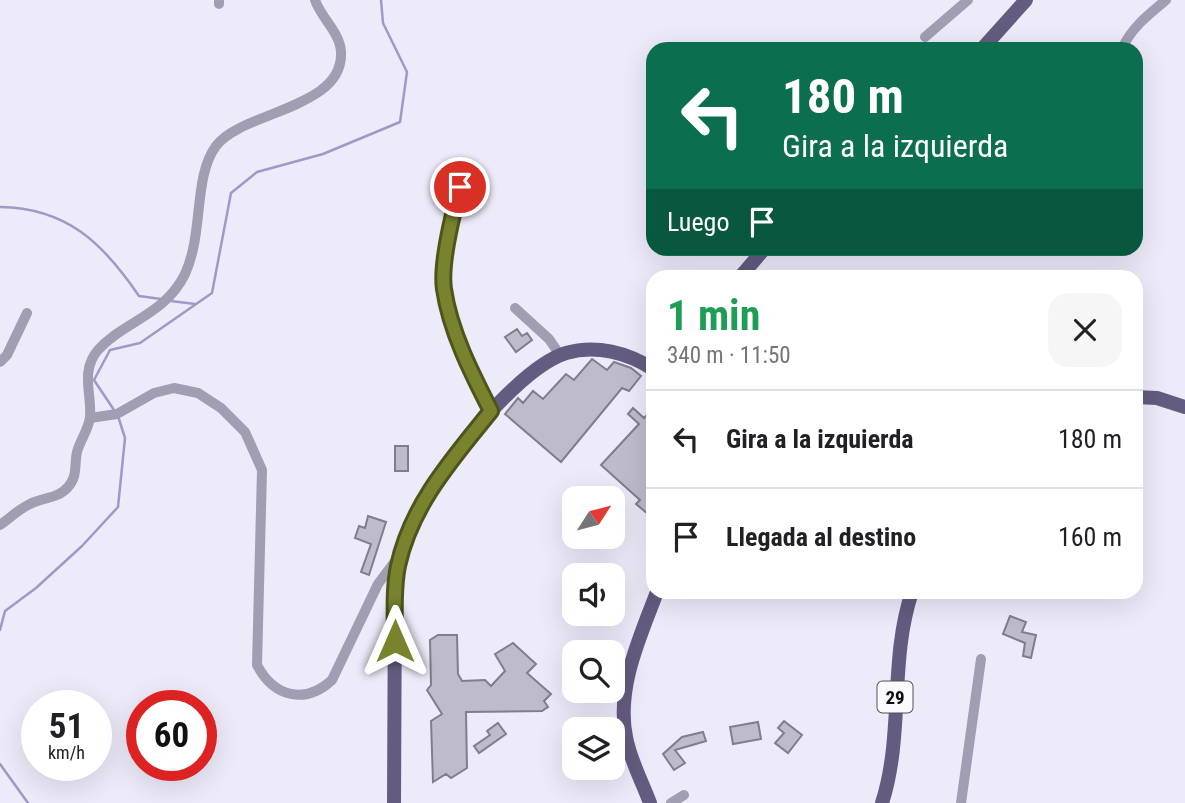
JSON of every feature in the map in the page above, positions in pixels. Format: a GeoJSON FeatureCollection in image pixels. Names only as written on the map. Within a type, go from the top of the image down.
{"type":"FeatureCollection","features":[{"type":"Feature","properties":{"kind":"main road"},"geometry":{"type":"LineString","coordinates":[[988,42],[1026,0]]}},
{"type":"Feature","properties":{"kind":"main road"},"geometry":{"type":"LineString","coordinates":[[746,270],[758,256]]}},
{"type":"Feature","properties":{"kind":"main road"},"geometry":{"type":"LineString","coordinates":[[394,803],[395,585],[401,552],[430,490],[491,411],[526,375],[560,355],[579,350],[604,351],[629,357],[646,366]]}},
{"type":"Feature","properties":{"kind":"main road"},"geometry":{"type":"LineString","coordinates":[[1143,397],[1157,398],[1185,407]]}},
{"type":"Feature","properties":{"kind":"main road"},"geometry":{"type":"LineString","coordinates":[[650,803],[629,750],[623,713],[630,671],[655,599]]}},
{"type":"Feature","properties":{"kind":"main road","name":"29"},"geometry":{"type":"LineString","coordinates":[[882,803],[891,764],[901,635],[910,599]]}},
{"type":"Feature","properties":{"kind":"street"},"geometry":{"type":"LineString","coordinates":[[0,525],[19,509],[55,497],[68,488],[75,477],[77,453],[90,418],[87,381],[98,351],[147,317],[176,288],[185,274],[196,241],[205,163],[217,144],[237,128],[295,107],[306,100],[330,79],[340,63],[341,51],[337,38],[315,0]]}},
{"type":"Feature","properties":{"kind":"street"},"geometry":{"type":"LineString","coordinates":[[925,37],[968,0]]}},
{"type":"Feature","properties":{"kind":"street"},"geometry":{"type":"LineString","coordinates":[[1126,42],[1135,28],[1166,0]]}},
{"type":"Feature","properties":{"kind":"street"},"geometry":{"type":"LineString","coordinates":[[460,187],[451,221],[443,287],[458,336],[491,411]]}},
{"type":"Feature","properties":{"kind":"street"},"geometry":{"type":"LineString","coordinates":[[515,308],[549,339],[560,355]]}},
{"type":"Feature","properties":{"kind":"street"},"geometry":{"type":"LineString","coordinates":[[0,362],[7,355],[27,313]]}},
{"type":"Feature","properties":{"kind":"street"},"geometry":{"type":"LineString","coordinates":[[90,418],[117,414],[155,393],[174,388],[198,393],[221,408],[245,432],[261,470],[257,665],[265,679],[282,693],[305,697],[323,689],[332,680],[378,584],[401,552]]}},
{"type":"Feature","properties":{"kind":"street"},"geometry":{"type":"LineString","coordinates":[[964,802],[981,659]]}},
{"type":"Feature","properties":{"kind":"street"},"geometry":{"type":"LineString","coordinates":[[671,803],[684,795]]}},
{"type":"Feature","properties":{"kind":"building"},"geometry":{"type":"Polygon","coordinates":[[[517,329],[522,336],[527,333],[532,340],[516,352],[505,337],[517,329]]]}},
{"type":"Feature","properties":{"kind":"building"},"geometry":{"type":"Polygon","coordinates":[[[592,359],[607,370],[614,362],[631,368],[641,376],[629,391],[622,388],[561,462],[505,414],[518,398],[523,403],[533,391],[543,399],[566,374],[574,380],[592,359]]]}},
{"type":"Feature","properties":{"kind":"building"},"geometry":{"type":"Polygon","coordinates":[[[633,408],[644,418],[646,416],[646,512],[636,504],[640,500],[601,465],[639,424],[628,414],[633,408]]]}},
{"type":"Feature","properties":{"kind":"building"},"geometry":{"type":"Polygon","coordinates":[[[395,446],[408,446],[408,471],[395,471],[395,446]]]}},
{"type":"Feature","properties":{"kind":"building"},"geometry":{"type":"Polygon","coordinates":[[[368,516],[386,522],[369,575],[361,572],[371,544],[355,538],[359,526],[365,528],[368,516]]]}},
{"type":"Feature","properties":{"kind":"building"},"geometry":{"type":"Polygon","coordinates":[[[1010,616],[1026,622],[1022,632],[1036,635],[1031,658],[1023,656],[1025,643],[1003,634],[1010,616]]]}},
{"type":"Feature","properties":{"kind":"building"},"geometry":{"type":"Polygon","coordinates":[[[438,635],[457,635],[458,674],[462,681],[485,680],[491,686],[505,671],[495,654],[513,643],[536,664],[527,673],[551,694],[544,701],[548,707],[542,711],[466,712],[467,768],[451,778],[446,774],[433,782],[431,721],[442,714],[427,690],[431,685],[430,640],[438,635]]]}},
{"type":"Feature","properties":{"kind":"building"},"geometry":{"type":"Polygon","coordinates":[[[784,721],[802,735],[788,753],[775,743],[784,733],[778,728],[784,721]]]}},
{"type":"Feature","properties":{"kind":"building"},"geometry":{"type":"Polygon","coordinates":[[[758,722],[761,739],[733,744],[730,727],[758,722]]]}},
{"type":"Feature","properties":{"kind":"building"},"geometry":{"type":"Polygon","coordinates":[[[498,723],[506,734],[479,753],[474,746],[490,735],[487,731],[498,723]]]}},
{"type":"Feature","properties":{"kind":"building"},"geometry":{"type":"Polygon","coordinates":[[[703,732],[706,741],[675,750],[685,763],[674,770],[663,754],[682,737],[703,732]]]}},
{"type":"Feature","properties":{"kind":"waterway"},"geometry":{"type":"LineString","coordinates":[[114,410],[94,380],[110,350],[140,343],[212,293],[231,193],[257,172],[323,154],[400,122],[407,72],[383,23],[381,0]]}},
{"type":"Feature","properties":{"kind":"waterway"},"geometry":{"type":"LineString","coordinates":[[0,207],[24,209],[64,222],[97,245],[139,296],[161,299]]}},
{"type":"Feature","properties":{"kind":"waterway"},"geometry":{"type":"LineString","coordinates":[[171,301],[195,304]]}},
{"type":"Feature","properties":{"kind":"waterway"},"geometry":{"type":"LineString","coordinates":[[0,630],[5,611],[36,588],[82,546],[118,507],[125,438],[118,416]]}},
{"type":"Feature","properties":{"kind":"waterway"},"geometry":{"type":"LineString","coordinates":[[0,764],[28,803]]}},
{"type":"Feature","properties":{"kind":"route"},"geometry":{"type":"LineString","coordinates":[[395,641],[397,567],[411,526],[436,480],[491,411],[458,336],[443,287],[451,221],[460,187]]}}]}
